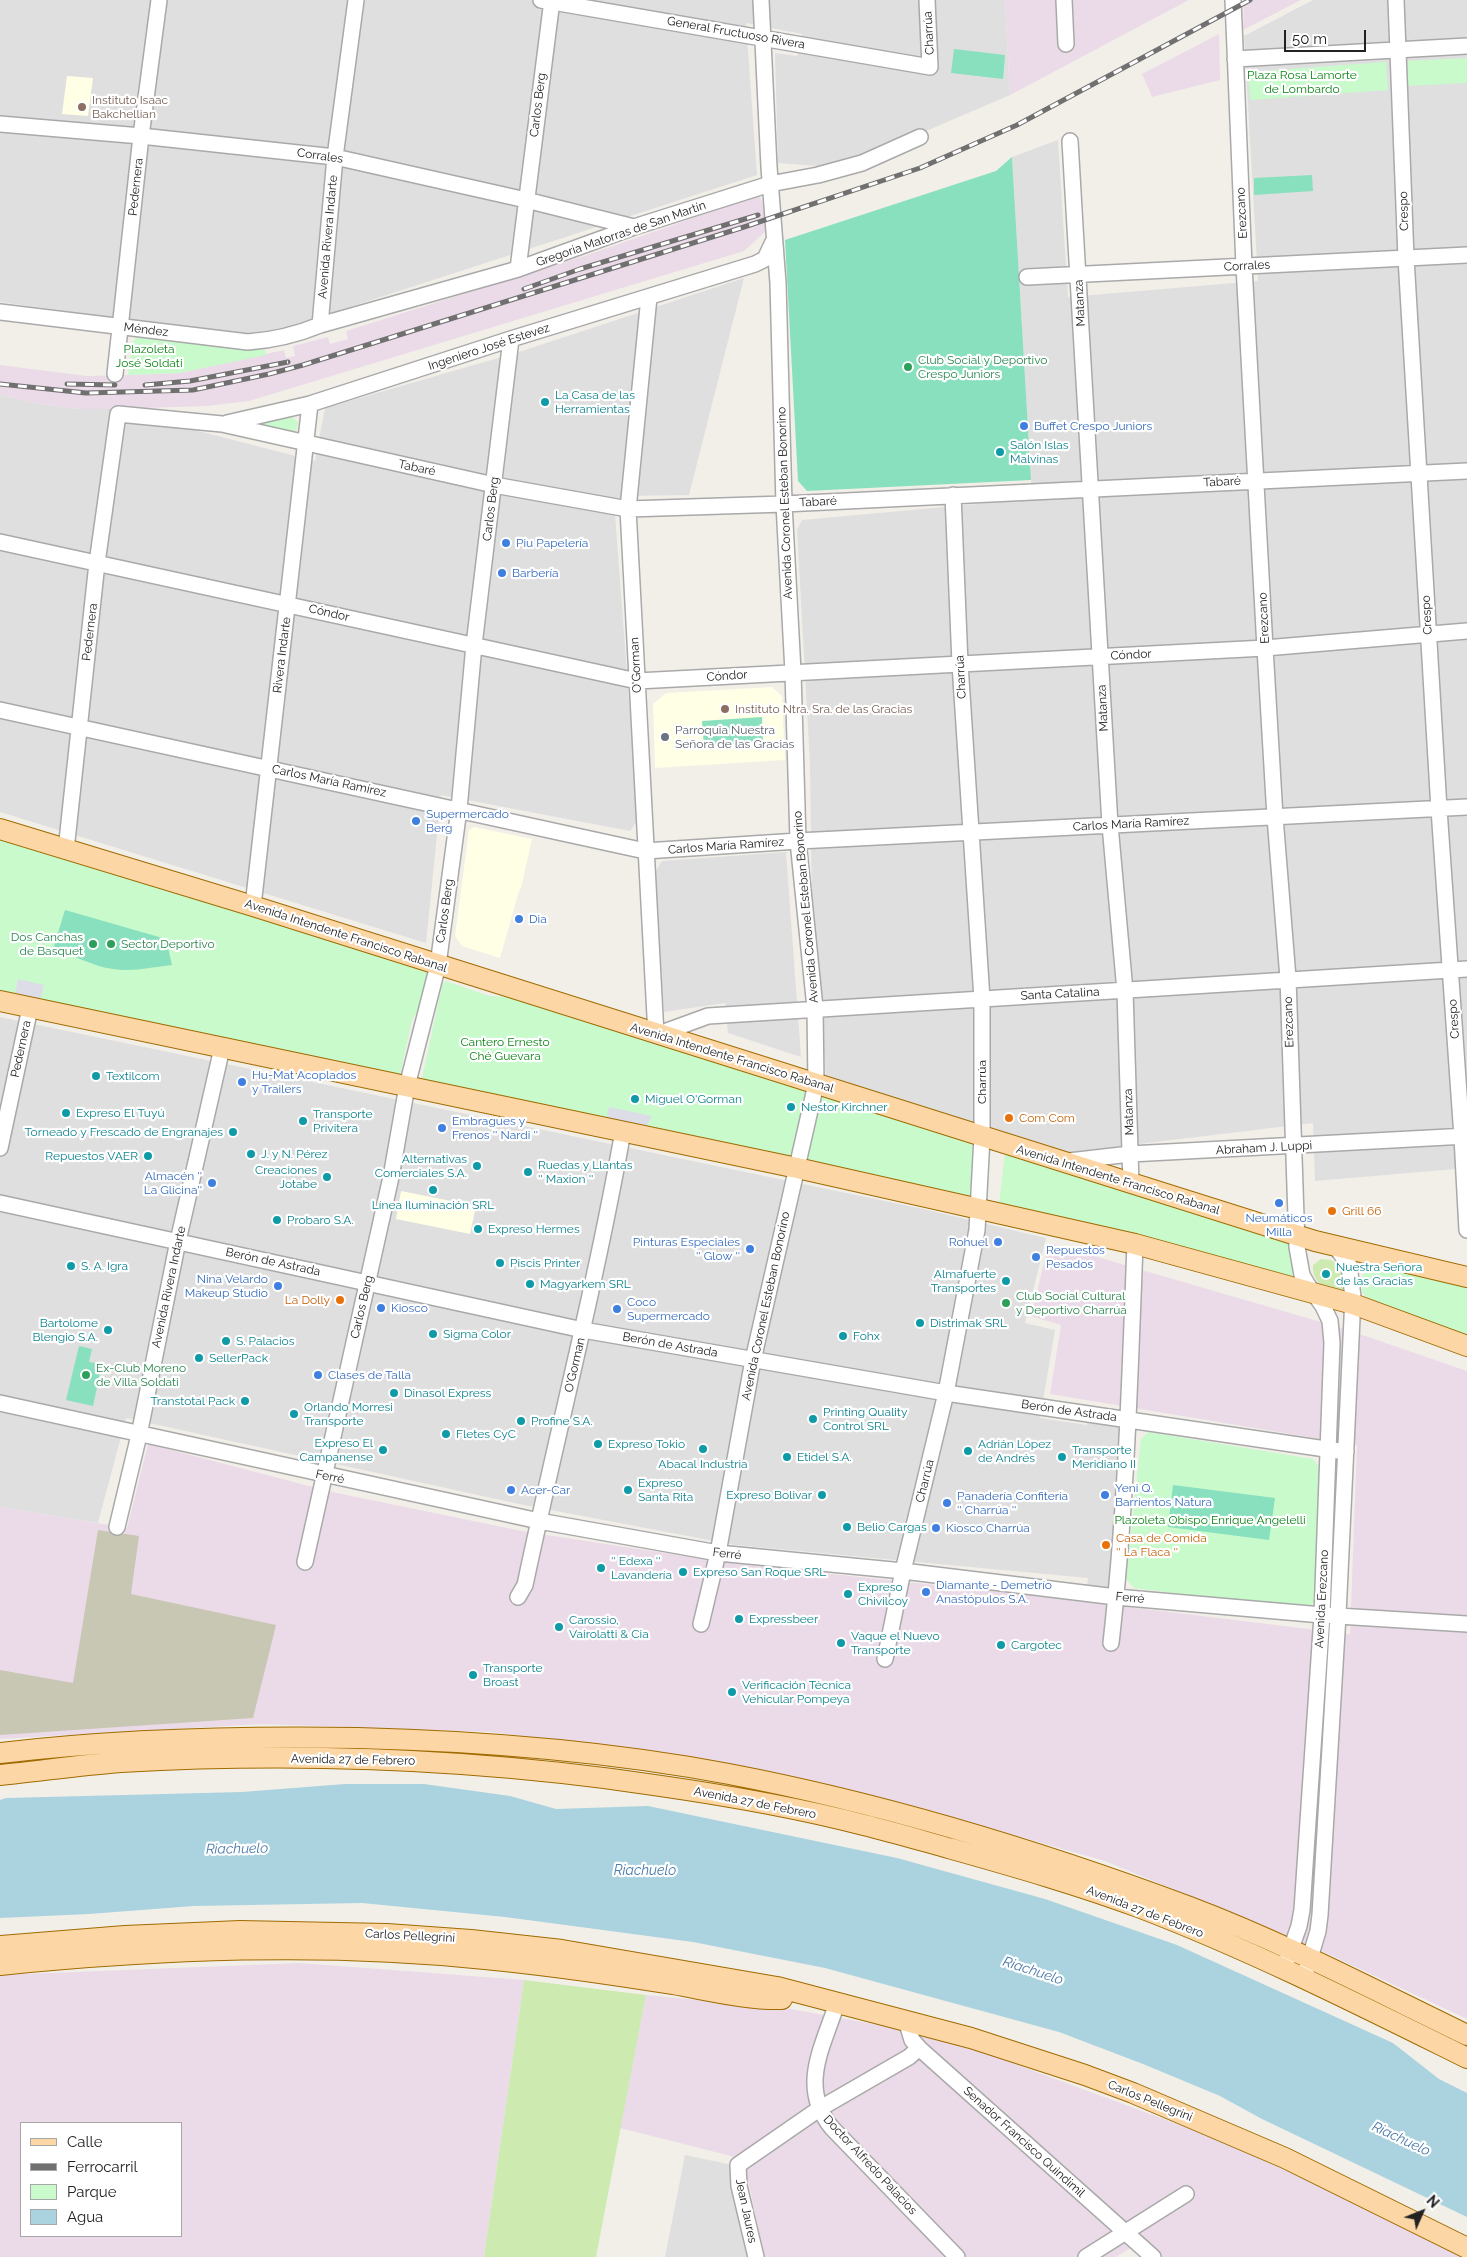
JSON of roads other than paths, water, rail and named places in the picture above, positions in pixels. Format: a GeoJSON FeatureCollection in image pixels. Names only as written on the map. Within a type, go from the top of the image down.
{"type":"FeatureCollection","features":[{"type":"Feature","properties":{"kind":"main road","name":"Avenida Intendente Francisco Rabanal"},"geometry":{"type":"LineString","coordinates":[[0,829],[253,906],[437,970],[520,991],[1296,1235],[1336,1247],[1467,1277]]}},
{"type":"Feature","properties":{"kind":"main road"},"geometry":{"type":"LineString","coordinates":[[0,1001],[797,1168],[1135,1244],[1353,1304],[1467,1346]]}},
{"type":"Feature","properties":{"kind":"main road"},"geometry":{"type":"LineString","coordinates":[[0,1775],[118,1762],[223,1758],[236,1767],[264,1766],[267,1764],[266,1736]]}},
{"type":"Feature","properties":{"kind":"main road","name":"Avenida 27 de Febrero"},"geometry":{"type":"LineString","coordinates":[[0,1753],[64,1746],[167,1739],[266,1736],[387,1739],[486,1744],[656,1762],[728,1774],[858,1802],[1072,1864],[1194,1908],[1287,1959],[1467,2035]]}},
{"type":"Feature","properties":{"kind":"main road"},"geometry":{"type":"LineString","coordinates":[[482,1764],[486,1744]]}},
{"type":"Feature","properties":{"kind":"main road","name":"Avenida 27 de Febrero"},"geometry":{"type":"LineString","coordinates":[[267,1759],[400,1760],[482,1764],[705,1792],[862,1824],[1049,1876],[1287,1959]]}},
{"type":"Feature","properties":{"kind":"main road","name":"Carlos Pellegrini"},"geometry":{"type":"LineString","coordinates":[[0,1946],[125,1936],[240,1930],[387,1934],[471,1940],[562,1950],[725,1976],[777,1987],[816,1999],[906,2020],[1045,2062],[1132,2093],[1285,2158],[1467,2248]]}},
{"type":"Feature","properties":{"kind":"main road","name":"Carlos Pellegrini"},"geometry":{"type":"LineString","coordinates":[[0,1965],[141,1953],[241,1948],[385,1951],[558,1966],[775,1999],[816,1999]]}},
{"type":"Feature","properties":{"kind":"main road","name":"Avenida 27 de Febrero"},"geometry":{"type":"LineString","coordinates":[[1307,1968],[1467,2058]]}},
{"type":"Feature","properties":{"kind":"street","name":"Pedernera"},"geometry":{"type":"LineString","coordinates":[[116,374],[141,136],[159,0]]}},
{"type":"Feature","properties":{"kind":"street","name":"Avenida Rivera Indarte"},"geometry":{"type":"LineString","coordinates":[[320,325],[335,157],[356,0]]}},
{"type":"Feature","properties":{"kind":"street","name":"Avenida Coronel Esteban Bonorino"},"geometry":{"type":"LineString","coordinates":[[701,1624],[718,1553],[753,1360],[816,1084],[815,1008],[798,841],[793,672],[784,504],[778,284],[770,184],[761,0]]}},
{"type":"Feature","properties":{"kind":"street","name":"Charrúa"},"geometry":{"type":"LineString","coordinates":[[927,0],[930,67]]}},
{"type":"Feature","properties":{"kind":"street"},"geometry":{"type":"LineString","coordinates":[[1064,0],[1066,44]]}},
{"type":"Feature","properties":{"kind":"street","name":"Erezcano"},"geometry":{"type":"LineString","coordinates":[[1233,0],[1244,266],[1265,648],[1275,817],[1288,978],[1296,1235]]}},
{"type":"Feature","properties":{"kind":"street","name":"Crespo"},"geometry":{"type":"LineString","coordinates":[[1396,0],[1406,258],[1439,809],[1450,970],[1465,1136],[1467,1230]]}},
{"type":"Feature","properties":{"kind":"street","name":"General Fructuoso Rivera"},"geometry":{"type":"LineString","coordinates":[[548,1],[930,67]]}},
{"type":"Feature","properties":{"kind":"street","name":"Carlos Berg"},"geometry":{"type":"LineString","coordinates":[[518,269],[548,1]]}},
{"type":"Feature","properties":{"kind":"street"},"geometry":{"type":"LineString","coordinates":[[1235,59],[1467,46]]}},
{"type":"Feature","properties":{"kind":"street","name":"Corrales"},"geometry":{"type":"LineString","coordinates":[[0,124],[141,136],[335,157],[526,200],[634,227]]}},
{"type":"Feature","properties":{"kind":"street","name":"Gregoria Matorras de San Martín"},"geometry":{"type":"LineString","coordinates":[[320,325],[518,269],[634,227],[770,184],[818,175],[862,163],[920,137]]}},
{"type":"Feature","properties":{"kind":"street","name":"Matanza"},"geometry":{"type":"LineString","coordinates":[[1070,141],[1110,825],[1125,990],[1131,1184]]}},
{"type":"Feature","properties":{"kind":"street","name":"Ingeniero José Estevez"},"geometry":{"type":"LineString","coordinates":[[222,424],[310,404],[511,339],[755,264],[765,259],[774,241]]}},
{"type":"Feature","properties":{"kind":"street","name":"Corrales"},"geometry":{"type":"LineString","coordinates":[[1027,277],[1467,255]]}},
{"type":"Feature","properties":{"kind":"street"},"geometry":{"type":"LineString","coordinates":[[755,264],[764,268],[778,284]]}},
{"type":"Feature","properties":{"kind":"street","name":"O'Gorman"},"geometry":{"type":"LineString","coordinates":[[650,297],[628,509],[656,1035]]}},
{"type":"Feature","properties":{"kind":"street","name":"Méndez"},"geometry":{"type":"LineString","coordinates":[[0,312],[248,342],[269,340],[300,333],[320,325]]}},
{"type":"Feature","properties":{"kind":"street","name":"Carlos Berg"},"geometry":{"type":"LineString","coordinates":[[304,1562],[391,1177],[407,1086],[437,970],[459,810],[474,645],[511,339]]}},
{"type":"Feature","properties":{"kind":"street","name":"Rivera Indarte"},"geometry":{"type":"LineString","coordinates":[[253,906],[307,444],[310,404]]}},
{"type":"Feature","properties":{"kind":"street","name":"Pedernera"},"geometry":{"type":"LineString","coordinates":[[66,850],[98,563],[118,414]]}},
{"type":"Feature","properties":{"kind":"street","name":"Tabaré"},"geometry":{"type":"LineString","coordinates":[[118,414],[222,424],[494,485],[628,509],[784,504],[1467,470]]}},
{"type":"Feature","properties":{"kind":"street","name":"Charrúa"},"geometry":{"type":"LineString","coordinates":[[885,1659],[903,1570],[946,1393],[977,1230],[982,1137],[982,999],[960,664],[953,495]]}},
{"type":"Feature","properties":{"kind":"street","name":"Cóndor"},"geometry":{"type":"LineString","coordinates":[[0,542],[637,681],[1265,648],[1467,631]]}},
{"type":"Feature","properties":{"kind":"street","name":"Carlos María Ramírez"},"geometry":{"type":"LineString","coordinates":[[0,710],[645,851],[798,841],[1467,807]]}},
{"type":"Feature","properties":{"kind":"street","name":"Santa Catalina"},"geometry":{"type":"LineString","coordinates":[[656,1035],[708,1016],[1288,978],[1467,969]]}},
{"type":"Feature","properties":{"kind":"street","name":"Pedernera"},"geometry":{"type":"LineString","coordinates":[[0,1148],[30,1008]]}},
{"type":"Feature","properties":{"kind":"street","name":"Avenida Rivera Indarte"},"geometry":{"type":"LineString","coordinates":[[117,1527],[139,1435],[178,1241],[222,1048]]}},
{"type":"Feature","properties":{"kind":"street","name":"O'Gorman"},"geometry":{"type":"LineString","coordinates":[[518,1597],[524,1585],[583,1330],[606,1224],[623,1131]]}},
{"type":"Feature","properties":{"kind":"street","name":"Abraham J. Luppi"},"geometry":{"type":"LineString","coordinates":[[1062,1162],[1130,1154],[1465,1136]]}},
{"type":"Feature","properties":{"kind":"street","name":"Berón de Astrada"},"geometry":{"type":"LineString","coordinates":[[0,1203],[583,1330],[946,1393],[1346,1452]]}},
{"type":"Feature","properties":{"kind":"street","name":"Avenida Erezcano"},"geometry":{"type":"LineString","coordinates":[[1287,1959],[1299,1926],[1302,1910],[1322,1615],[1332,1332],[1326,1312],[1302,1275],[1296,1235]]}},
{"type":"Feature","properties":{"kind":"street"},"geometry":{"type":"LineString","coordinates":[[1111,1643],[1116,1597],[1128,1419],[1135,1244]]}},
{"type":"Feature","properties":{"kind":"street","name":"Avenida Erezcano"},"geometry":{"type":"LineString","coordinates":[[1307,1968],[1318,1931],[1320,1916],[1338,1615],[1353,1304],[1353,1283],[1349,1265],[1336,1247]]}},
{"type":"Feature","properties":{"kind":"street","name":"Ferré"},"geometry":{"type":"LineString","coordinates":[[0,1404],[324,1476],[539,1521],[718,1553],[903,1570],[1116,1597],[1322,1615],[1467,1624]]}},
{"type":"Feature","properties":{"kind":"street","name":"Doctor Alfredo Palacios"},"geometry":{"type":"LineString","coordinates":[[837,2003],[814,2079],[815,2099],[819,2110],[832,2128],[957,2257]]}},
{"type":"Feature","properties":{"kind":"street","name":"Senador Francisco Quindimil"},"geometry":{"type":"LineString","coordinates":[[906,2020],[912,2040],[919,2048],[1153,2257]]}},
{"type":"Feature","properties":{"kind":"street"},"geometry":{"type":"LineString","coordinates":[[819,2110],[909,2057],[919,2048]]}},
{"type":"Feature","properties":{"kind":"street","name":"Jean Jaures"},"geometry":{"type":"LineString","coordinates":[[756,2257],[739,2186],[738,2165],[819,2110]]}},
{"type":"Feature","properties":{"kind":"street"},"geometry":{"type":"LineString","coordinates":[[1086,2257],[1186,2194]]}},
{"type":"Feature","properties":{"kind":"water","name":"Riachuelo"},"geometry":{"type":"Polygon","coordinates":[[[345,1784],[424,1784],[510,1796],[556,1809],[648,1806],[897,1858],[1045,1899],[1177,1945],[1393,2043],[1439,2079],[1467,2093],[1467,2217],[1262,2119],[1220,2096],[1143,2064],[1059,2032],[825,1968],[693,1942],[505,1917],[362,1903],[194,1906],[89,1914],[0,1918],[0,1800],[6,1798],[242,1792],[345,1784]]]}},
{"type":"Feature","properties":{"kind":"railway"},"geometry":{"type":"LineString","coordinates":[[0,384],[86,393],[193,390],[303,365],[744,227],[920,168],[1017,125],[1250,0]]}},
{"type":"Feature","properties":{"kind":"railway"},"geometry":{"type":"LineString","coordinates":[[524,289],[580,269],[758,215]]}},
{"type":"Feature","properties":{"kind":"railway"},"geometry":{"type":"LineString","coordinates":[[145,385],[190,381],[288,362]]}},
{"type":"Feature","properties":{"kind":"railway"},"geometry":{"type":"LineString","coordinates":[[67,384],[115,385]]}},
{"type":"Feature","properties":{"kind":"place","name":"Instituto Isaac Bakchellian"},"geometry":{"type":"Point","coordinates":[82,107]}},
{"type":"Feature","properties":{"kind":"place","name":"Club Social y Deportivo Crespo Juniors"},"geometry":{"type":"Point","coordinates":[908,367]}},
{"type":"Feature","properties":{"kind":"place","name":"La Casa de las Herramientas"},"geometry":{"type":"Point","coordinates":[545,402]}},
{"type":"Feature","properties":{"kind":"place","name":"Buffet Crespo Juniors"},"geometry":{"type":"Point","coordinates":[1024,426]}},
{"type":"Feature","properties":{"kind":"place","name":"Salón Islas Malvinas"},"geometry":{"type":"Point","coordinates":[1000,452]}},
{"type":"Feature","properties":{"kind":"place","name":"Piu Papelería"},"geometry":{"type":"Point","coordinates":[506,543]}},
{"type":"Feature","properties":{"kind":"place","name":"Barbería"},"geometry":{"type":"Point","coordinates":[502,573]}},
{"type":"Feature","properties":{"kind":"place","name":"Instituto Ntra. Sra. de las Gracias"},"geometry":{"type":"Point","coordinates":[725,709]}},
{"type":"Feature","properties":{"kind":"place","name":"Parroquia Nuestra Señora de las Gracias"},"geometry":{"type":"Point","coordinates":[665,737]}},
{"type":"Feature","properties":{"kind":"place","name":"Supermercado Berg"},"geometry":{"type":"Point","coordinates":[416,821]}},
{"type":"Feature","properties":{"kind":"place","name":"Dia"},"geometry":{"type":"Point","coordinates":[519,919]}},
{"type":"Feature","properties":{"kind":"place","name":"Dos Canchas de Basquet"},"geometry":{"type":"Point","coordinates":[93,944]}},
{"type":"Feature","properties":{"kind":"place","name":"Sector Deportivo"},"geometry":{"type":"Point","coordinates":[111,944]}},
{"type":"Feature","properties":{"kind":"place","name":"Textilcom"},"geometry":{"type":"Point","coordinates":[96,1076]}},
{"type":"Feature","properties":{"kind":"place","name":"Hu-Mat Acoplados y Trailers"},"geometry":{"type":"Point","coordinates":[242,1082]}},
{"type":"Feature","properties":{"kind":"place","name":"Miguel O'Gorman"},"geometry":{"type":"Point","coordinates":[635,1099]}},
{"type":"Feature","properties":{"kind":"place","name":"Nestor Kirchner"},"geometry":{"type":"Point","coordinates":[791,1107]}},
{"type":"Feature","properties":{"kind":"place","name":"Expreso El Tuyú"},"geometry":{"type":"Point","coordinates":[66,1113]}},
{"type":"Feature","properties":{"kind":"place","name":"Com Com"},"geometry":{"type":"Point","coordinates":[1009,1118]}},
{"type":"Feature","properties":{"kind":"place","name":"Transporte Privitera"},"geometry":{"type":"Point","coordinates":[303,1121]}},
{"type":"Feature","properties":{"kind":"place","name":"Embragues y Frenos '' Nardi ''"},"geometry":{"type":"Point","coordinates":[442,1128]}},
{"type":"Feature","properties":{"kind":"place","name":"Torneado y Frescado de Engranajes"},"geometry":{"type":"Point","coordinates":[233,1132]}},
{"type":"Feature","properties":{"kind":"place","name":"J. y N. Pérez"},"geometry":{"type":"Point","coordinates":[251,1154]}},
{"type":"Feature","properties":{"kind":"place","name":"Repuestos VAER"},"geometry":{"type":"Point","coordinates":[148,1156]}},
{"type":"Feature","properties":{"kind":"place","name":"Alternativas Comerciales S.A."},"geometry":{"type":"Point","coordinates":[477,1166]}},
{"type":"Feature","properties":{"kind":"place","name":"Ruedas y Llantas '' Maxion ''"},"geometry":{"type":"Point","coordinates":[528,1172]}},
{"type":"Feature","properties":{"kind":"place","name":"Creaciones Jotabe"},"geometry":{"type":"Point","coordinates":[327,1177]}},
{"type":"Feature","properties":{"kind":"place","name":"Almacén '' La Glicina''"},"geometry":{"type":"Point","coordinates":[212,1183]}},
{"type":"Feature","properties":{"kind":"place","name":"Línea Iluminación SRL"},"geometry":{"type":"Point","coordinates":[433,1190]}},
{"type":"Feature","properties":{"kind":"place","name":"Neumáticos Milla"},"geometry":{"type":"Point","coordinates":[1279,1203]}},
{"type":"Feature","properties":{"kind":"place","name":"Grill 66"},"geometry":{"type":"Point","coordinates":[1332,1211]}},
{"type":"Feature","properties":{"kind":"place","name":"Probaro S.A."},"geometry":{"type":"Point","coordinates":[277,1220]}},
{"type":"Feature","properties":{"kind":"place","name":"Expreso Hermes"},"geometry":{"type":"Point","coordinates":[478,1229]}},
{"type":"Feature","properties":{"kind":"place","name":"Rohuel"},"geometry":{"type":"Point","coordinates":[998,1242]}},
{"type":"Feature","properties":{"kind":"place","name":"Pinturas Especiales '' Glow ''"},"geometry":{"type":"Point","coordinates":[750,1249]}},
{"type":"Feature","properties":{"kind":"place","name":"Repuestos Pesados"},"geometry":{"type":"Point","coordinates":[1036,1257]}},
{"type":"Feature","properties":{"kind":"place","name":"Piscis Printer"},"geometry":{"type":"Point","coordinates":[500,1263]}},
{"type":"Feature","properties":{"kind":"place","name":"S. A. Igra"},"geometry":{"type":"Point","coordinates":[71,1266]}},
{"type":"Feature","properties":{"kind":"place","name":"Nuestra Señora de las Gracias"},"geometry":{"type":"Point","coordinates":[1326,1274]}},
{"type":"Feature","properties":{"kind":"place","name":"Almafuerte Transportes"},"geometry":{"type":"Point","coordinates":[1006,1281]}},
{"type":"Feature","properties":{"kind":"place","name":"Magyarkem SRL"},"geometry":{"type":"Point","coordinates":[530,1284]}},
{"type":"Feature","properties":{"kind":"place","name":"Nina Velardo Makeup Studio"},"geometry":{"type":"Point","coordinates":[278,1286]}},
{"type":"Feature","properties":{"kind":"place","name":"La Dolly"},"geometry":{"type":"Point","coordinates":[340,1300]}},
{"type":"Feature","properties":{"kind":"place","name":"Club Social Cultural y Deportivo Charrúa"},"geometry":{"type":"Point","coordinates":[1006,1303]}},
{"type":"Feature","properties":{"kind":"place","name":"Kiosco"},"geometry":{"type":"Point","coordinates":[381,1308]}},
{"type":"Feature","properties":{"kind":"place","name":"Coco Supermercado"},"geometry":{"type":"Point","coordinates":[617,1309]}},
{"type":"Feature","properties":{"kind":"place","name":"Distrimak SRL"},"geometry":{"type":"Point","coordinates":[920,1323]}},
{"type":"Feature","properties":{"kind":"place","name":"Bartolome Blengio S.A."},"geometry":{"type":"Point","coordinates":[108,1330]}},
{"type":"Feature","properties":{"kind":"place","name":"Sigma Color"},"geometry":{"type":"Point","coordinates":[433,1334]}},
{"type":"Feature","properties":{"kind":"place","name":"Fohx"},"geometry":{"type":"Point","coordinates":[843,1336]}},
{"type":"Feature","properties":{"kind":"place","name":"S. Palacios"},"geometry":{"type":"Point","coordinates":[226,1341]}},
{"type":"Feature","properties":{"kind":"place","name":"SellerPack"},"geometry":{"type":"Point","coordinates":[199,1358]}},
{"type":"Feature","properties":{"kind":"place","name":"Ex-Club Moreno de Villa Soldati"},"geometry":{"type":"Point","coordinates":[86,1375]}},
{"type":"Feature","properties":{"kind":"place","name":"Clases de Talla"},"geometry":{"type":"Point","coordinates":[318,1375]}},
{"type":"Feature","properties":{"kind":"place","name":"Dinasol Express"},"geometry":{"type":"Point","coordinates":[394,1393]}},
{"type":"Feature","properties":{"kind":"place","name":"Transtotal Pack"},"geometry":{"type":"Point","coordinates":[245,1401]}},
{"type":"Feature","properties":{"kind":"place","name":"Orlando Morresi Transporte"},"geometry":{"type":"Point","coordinates":[294,1414]}},
{"type":"Feature","properties":{"kind":"place","name":"Printing Quality Control SRL"},"geometry":{"type":"Point","coordinates":[813,1419]}},
{"type":"Feature","properties":{"kind":"place","name":"Profine S.A."},"geometry":{"type":"Point","coordinates":[521,1421]}},
{"type":"Feature","properties":{"kind":"place","name":"Fletes CyC"},"geometry":{"type":"Point","coordinates":[446,1434]}},
{"type":"Feature","properties":{"kind":"place","name":"Expreso Tokio"},"geometry":{"type":"Point","coordinates":[598,1444]}},
{"type":"Feature","properties":{"kind":"place","name":"Abacal Industria"},"geometry":{"type":"Point","coordinates":[703,1449]}},
{"type":"Feature","properties":{"kind":"place","name":"Expreso El Campanense"},"geometry":{"type":"Point","coordinates":[383,1450]}},
{"type":"Feature","properties":{"kind":"place","name":"Adrián López de Andrés"},"geometry":{"type":"Point","coordinates":[968,1451]}},
{"type":"Feature","properties":{"kind":"place","name":"Etidel S.A."},"geometry":{"type":"Point","coordinates":[787,1457]}},
{"type":"Feature","properties":{"kind":"place","name":"Transporte Meridiano II"},"geometry":{"type":"Point","coordinates":[1062,1457]}},
{"type":"Feature","properties":{"kind":"place","name":"Acer-Car"},"geometry":{"type":"Point","coordinates":[511,1490]}},
{"type":"Feature","properties":{"kind":"place","name":"Expreso Santa Rita"},"geometry":{"type":"Point","coordinates":[628,1490]}},
{"type":"Feature","properties":{"kind":"place","name":"Expreso Bolivar"},"geometry":{"type":"Point","coordinates":[822,1495]}},
{"type":"Feature","properties":{"kind":"place","name":"Yeni Q. Barrientos Natura"},"geometry":{"type":"Point","coordinates":[1105,1495]}},
{"type":"Feature","properties":{"kind":"place","name":"Panadería Confitería '' Charrúa ''"},"geometry":{"type":"Point","coordinates":[947,1503]}},
{"type":"Feature","properties":{"kind":"place","name":"Belio Cargas"},"geometry":{"type":"Point","coordinates":[847,1527]}},
{"type":"Feature","properties":{"kind":"place","name":"Kiosco Charrúa"},"geometry":{"type":"Point","coordinates":[936,1528]}},
{"type":"Feature","properties":{"kind":"place","name":"Casa de Comida '' La Flaca ''"},"geometry":{"type":"Point","coordinates":[1106,1545]}},
{"type":"Feature","properties":{"kind":"place","name":"'' Edexa '' Lavandería"},"geometry":{"type":"Point","coordinates":[601,1568]}},
{"type":"Feature","properties":{"kind":"place","name":"Expreso San Roque SRL"},"geometry":{"type":"Point","coordinates":[683,1572]}},
{"type":"Feature","properties":{"kind":"place","name":"Diamante - Demetrío Anastópulos S.A."},"geometry":{"type":"Point","coordinates":[926,1592]}},
{"type":"Feature","properties":{"kind":"place","name":"Expreso Chivilcoy"},"geometry":{"type":"Point","coordinates":[848,1594]}},
{"type":"Feature","properties":{"kind":"place","name":"Expressbeer"},"geometry":{"type":"Point","coordinates":[739,1619]}},
{"type":"Feature","properties":{"kind":"place","name":"Carossio, Vairolatti & Cia"},"geometry":{"type":"Point","coordinates":[559,1627]}},
{"type":"Feature","properties":{"kind":"place","name":"Vaque el Nuevo Transporte"},"geometry":{"type":"Point","coordinates":[841,1643]}},
{"type":"Feature","properties":{"kind":"place","name":"Cargotec"},"geometry":{"type":"Point","coordinates":[1001,1645]}},
{"type":"Feature","properties":{"kind":"place","name":"Transporte Broast"},"geometry":{"type":"Point","coordinates":[473,1675]}},
{"type":"Feature","properties":{"kind":"place","name":"Verificación Técnica Vehicular Pompeya"},"geometry":{"type":"Point","coordinates":[732,1692]}},
{"type":"Feature","properties":{"kind":"park label","name":"Plaza Rosa Lamorte de Lombardo"},"geometry":{"type":"Point","coordinates":[1302,82]}},
{"type":"Feature","properties":{"kind":"park label","name":"Plazoleta José Soldati"},"geometry":{"type":"Point","coordinates":[149,356]}},
{"type":"Feature","properties":{"kind":"park label","name":"Cantero Ernesto Ché Guevara"},"geometry":{"type":"Point","coordinates":[505,1049]}},
{"type":"Feature","properties":{"kind":"park label","name":"Plazoleta Obispo Enrique Angelelli"},"geometry":{"type":"Point","coordinates":[1210,1520]}}]}
